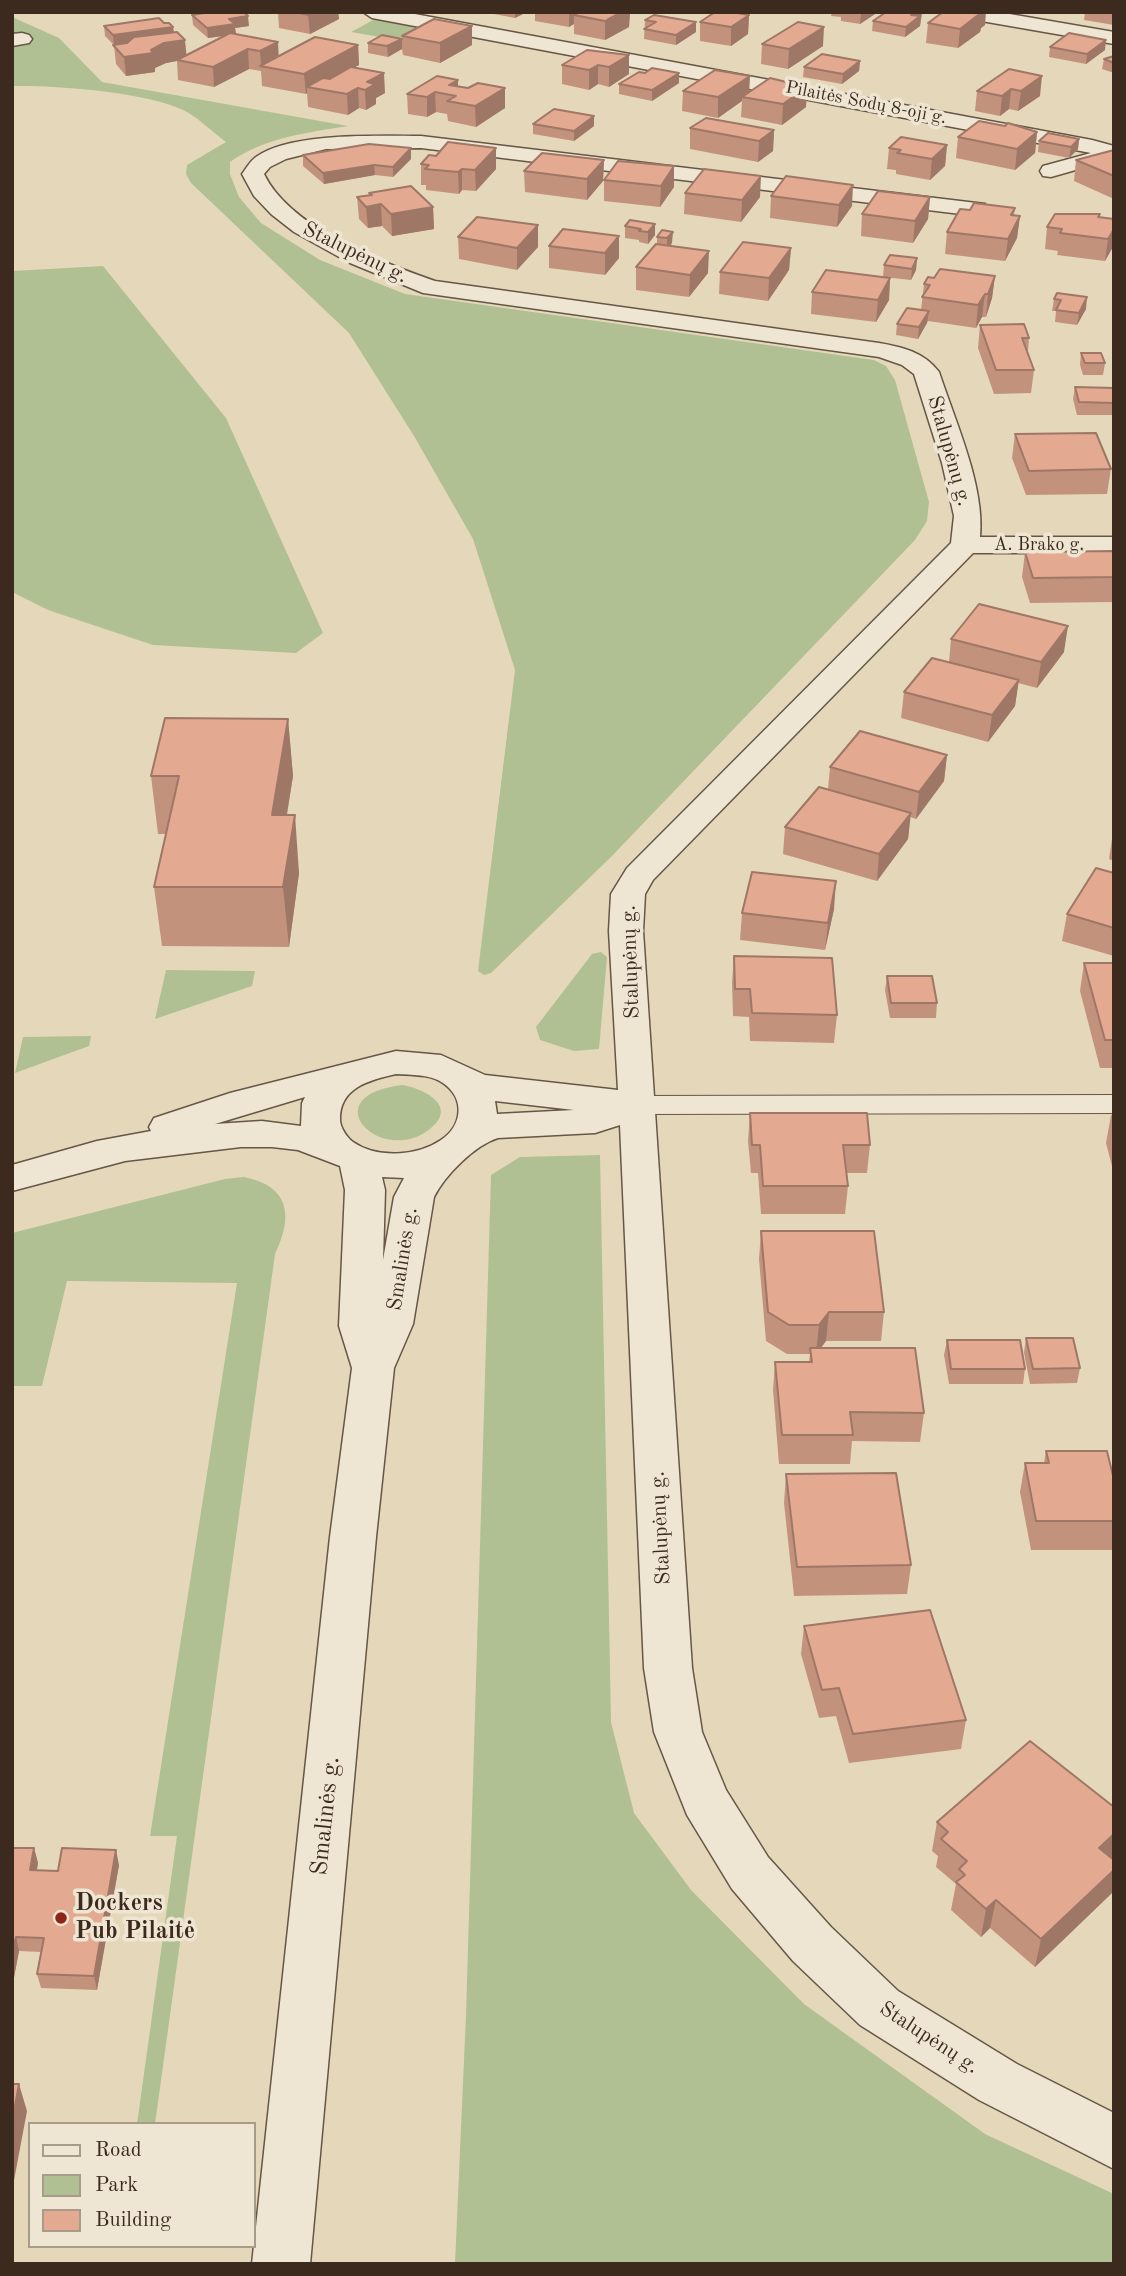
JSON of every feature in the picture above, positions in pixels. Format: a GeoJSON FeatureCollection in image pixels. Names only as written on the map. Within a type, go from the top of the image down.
{"type":"FeatureCollection","features":[{"type":"Feature","properties":{"kind":"street","name":"Pilaitės Sodų 8-oji g."},"geometry":{"type":"LineString","coordinates":[[372,12],[1066,141],[1113,153]]}},
{"type":"Feature","properties":{"kind":"street"},"geometry":{"type":"LineString","coordinates":[[964,12],[1114,38]]}},
{"type":"Feature","properties":{"kind":"street","name":"Stalupėnų g."},"geometry":{"type":"LineString","coordinates":[[977,209],[421,142],[326,143],[279,154],[262,162],[253,174],[255,186],[290,220],[354,256],[399,277],[431,288],[879,350],[900,354],[918,362],[926,372],[955,463],[968,516],[965,545],[639,876],[628,894],[626,931],[668,1668],[678,1732],[705,1800],[750,1873],[812,1944],[879,2008],[998,2082],[1114,2142]]}},
{"type":"Feature","properties":{"kind":"street"},"geometry":{"type":"LineString","coordinates":[[1051,171],[1113,153]]}},
{"type":"Feature","properties":{"kind":"street","name":"A. Brako g."},"geometry":{"type":"LineString","coordinates":[[965,545],[1114,545]]}},
{"type":"Feature","properties":{"kind":"street"},"geometry":{"type":"LineString","coordinates":[[125,1148],[180,1121],[376,1065],[400,1062],[425,1064],[447,1071],[464,1082],[474,1094],[479,1107],[478,1120],[458,1145]]}},
{"type":"Feature","properties":{"kind":"street"},"geometry":{"type":"LineString","coordinates":[[349,1157],[327,1141],[320,1128],[318,1112],[324,1097],[336,1083],[354,1072]]}},
{"type":"Feature","properties":{"kind":"street"},"geometry":{"type":"LineString","coordinates":[[464,1082],[494,1090],[595,1097],[638,1105]]}},
{"type":"Feature","properties":{"kind":"street"},"geometry":{"type":"LineString","coordinates":[[12,1178],[125,1148],[249,1134],[284,1135],[312,1141],[349,1157],[401,1167],[498,1126],[596,1121],[638,1105]]}},
{"type":"Feature","properties":{"kind":"street","name":"Smalinės g."},"geometry":{"type":"LineString","coordinates":[[281,2264],[351,1550],[373,1368],[393,1324],[414,1197],[428,1172],[458,1145]]}},
{"type":"Feature","properties":{"kind":"street","name":"Smalinės g."},"geometry":{"type":"LineString","coordinates":[[349,1157],[365,1190],[360,1326],[373,1368]]}},
{"type":"Feature","properties":{"kind":"lane"},"geometry":{"type":"LineString","coordinates":[[638,1105],[1114,1104]]}},
{"type":"Feature","properties":{"kind":"green space"},"geometry":{"type":"Polygon","coordinates":[[[12,17],[59,38],[102,82],[348,126],[272,141],[230,162],[230,174],[239,197],[261,223],[320,260],[405,294],[874,360],[886,366],[895,380],[929,502],[927,521],[915,540],[610,858],[491,973],[484,975],[478,971],[515,670],[473,539],[414,436],[349,333],[191,183],[186,174],[187,165],[226,142],[189,113],[167,104],[100,91],[12,86],[12,17]]]}},
{"type":"Feature","properties":{"kind":"green space"},"geometry":{"type":"Polygon","coordinates":[[[377,18],[421,26],[397,40],[351,32],[377,18]]]}},
{"type":"Feature","properties":{"kind":"green space"},"geometry":{"type":"Polygon","coordinates":[[[103,266],[226,418],[323,633],[296,653],[153,645],[48,610],[12,592],[12,271],[103,266]]]}},
{"type":"Feature","properties":{"kind":"green space"},"geometry":{"type":"Polygon","coordinates":[[[601,952],[607,957],[599,1049],[574,1051],[540,1040],[536,1027],[592,954],[601,952]]]}},
{"type":"Feature","properties":{"kind":"green space"},"geometry":{"type":"Polygon","coordinates":[[[166,970],[255,971],[252,986],[155,1019],[166,970]]]}},
{"type":"Feature","properties":{"kind":"green space"},"geometry":{"type":"Polygon","coordinates":[[[91,1036],[89,1046],[15,1073],[23,1037],[91,1036]]]}},
{"type":"Feature","properties":{"kind":"green space"},"geometry":{"type":"Polygon","coordinates":[[[403,1085],[420,1090],[435,1100],[441,1113],[438,1121],[430,1129],[411,1139],[392,1140],[375,1135],[363,1125],[358,1114],[361,1102],[376,1091],[403,1085]]]}},
{"type":"Feature","properties":{"kind":"green space"},"geometry":{"type":"Polygon","coordinates":[[[600,1155],[611,1722],[634,1813],[691,1890],[804,2004],[985,2134],[1114,2194],[1114,2264],[455,2264],[466,2015],[491,1175],[520,1157],[600,1155]]]}},
{"type":"Feature","properties":{"kind":"green space"},"geometry":{"type":"Polygon","coordinates":[[[244,1177],[270,1187],[284,1204],[284,1227],[275,1254],[155,2122],[137,2122],[177,1836],[150,1836],[237,1283],[67,1281],[42,1386],[12,1386],[12,1233],[225,1179],[244,1177]]]}},
{"type":"Feature","properties":{"kind":"building"},"geometry":{"type":"Polygon","coordinates":[[[244,12],[248,16],[229,19],[235,24],[207,28],[192,15],[244,12]]]}},
{"type":"Feature","properties":{"kind":"building"},"geometry":{"type":"Polygon","coordinates":[[[579,12],[621,12],[605,21],[574,15],[579,12]]]}},
{"type":"Feature","properties":{"kind":"building"},"geometry":{"type":"Polygon","coordinates":[[[715,12],[749,15],[731,27],[700,22],[715,12]]]}},
{"type":"Feature","properties":{"kind":"building"},"geometry":{"type":"Polygon","coordinates":[[[886,12],[915,12],[911,15],[920,16],[906,27],[873,21],[886,12]]]}},
{"type":"Feature","properties":{"kind":"building"},"geometry":{"type":"Polygon","coordinates":[[[943,12],[982,12],[960,29],[928,23],[943,12]]]}},
{"type":"Feature","properties":{"kind":"building"},"geometry":{"type":"Polygon","coordinates":[[[654,15],[696,22],[676,35],[644,29],[656,22],[645,20],[654,15]]]}},
{"type":"Feature","properties":{"kind":"building"},"geometry":{"type":"Polygon","coordinates":[[[159,18],[173,27],[113,35],[104,26],[159,18]]]}},
{"type":"Feature","properties":{"kind":"building"},"geometry":{"type":"Polygon","coordinates":[[[434,19],[472,26],[440,43],[402,36],[434,19]]]}},
{"type":"Feature","properties":{"kind":"building"},"geometry":{"type":"Polygon","coordinates":[[[798,22],[824,27],[789,49],[762,44],[798,22]]]}},
{"type":"Feature","properties":{"kind":"building"},"geometry":{"type":"Polygon","coordinates":[[[177,32],[185,40],[164,43],[151,50],[153,53],[124,57],[113,45],[127,43],[134,37],[177,32]]]}},
{"type":"Feature","properties":{"kind":"building"},"geometry":{"type":"Polygon","coordinates":[[[230,33],[278,42],[260,51],[248,49],[213,67],[177,60],[230,33]]]}},
{"type":"Feature","properties":{"kind":"building"},"geometry":{"type":"Polygon","coordinates":[[[1069,33],[1106,40],[1087,54],[1050,47],[1069,33]]]}},
{"type":"Feature","properties":{"kind":"building"},"geometry":{"type":"Polygon","coordinates":[[[382,35],[402,39],[387,46],[368,43],[382,35]]]}},
{"type":"Feature","properties":{"kind":"building"},"geometry":{"type":"Polygon","coordinates":[[[315,37],[358,45],[304,74],[260,66],[315,37]]]}},
{"type":"Feature","properties":{"kind":"building"},"geometry":{"type":"Polygon","coordinates":[[[587,50],[629,55],[609,67],[598,65],[589,70],[562,65],[587,50]]]}},
{"type":"Feature","properties":{"kind":"building"},"geometry":{"type":"Polygon","coordinates":[[[822,54],[860,61],[843,74],[804,67],[822,54]]]}},
{"type":"Feature","properties":{"kind":"building"},"geometry":{"type":"Polygon","coordinates":[[[1114,56],[1114,63],[1104,59],[1114,56]]]}},
{"type":"Feature","properties":{"kind":"building"},"geometry":{"type":"Polygon","coordinates":[[[351,67],[384,73],[367,82],[375,84],[365,90],[358,88],[347,94],[307,87],[323,78],[330,79],[351,67]]]}},
{"type":"Feature","properties":{"kind":"building"},"geometry":{"type":"Polygon","coordinates":[[[652,68],[679,73],[652,90],[619,84],[639,72],[645,73],[652,68]]]}},
{"type":"Feature","properties":{"kind":"building"},"geometry":{"type":"Polygon","coordinates":[[[1009,69],[1042,76],[1021,91],[1011,89],[1002,96],[977,91],[1009,69]]]}},
{"type":"Feature","properties":{"kind":"building"},"geometry":{"type":"Polygon","coordinates":[[[715,70],[750,76],[718,97],[683,91],[715,70]]]}},
{"type":"Feature","properties":{"kind":"building"},"geometry":{"type":"Polygon","coordinates":[[[437,76],[458,80],[449,85],[468,88],[478,83],[505,88],[475,106],[447,101],[456,96],[435,92],[427,97],[407,94],[437,76]]]}},
{"type":"Feature","properties":{"kind":"building"},"geometry":{"type":"Polygon","coordinates":[[[770,78],[807,87],[783,104],[742,97],[770,78]]]}},
{"type":"Feature","properties":{"kind":"building"},"geometry":{"type":"Polygon","coordinates":[[[554,109],[594,116],[574,131],[533,124],[554,109]]]}},
{"type":"Feature","properties":{"kind":"building"},"geometry":{"type":"Polygon","coordinates":[[[706,118],[774,130],[759,141],[690,128],[706,118]]]}},
{"type":"Feature","properties":{"kind":"building"},"geometry":{"type":"Polygon","coordinates":[[[979,121],[1005,126],[1008,123],[1037,132],[1017,149],[958,137],[979,121]]]}},
{"type":"Feature","properties":{"kind":"building"},"geometry":{"type":"Polygon","coordinates":[[[1048,133],[1079,139],[1071,147],[1039,141],[1048,133]]]}},
{"type":"Feature","properties":{"kind":"building"},"geometry":{"type":"Polygon","coordinates":[[[901,137],[947,145],[932,159],[897,153],[901,150],[889,148],[901,137]]]}},
{"type":"Feature","properties":{"kind":"building"},"geometry":{"type":"Polygon","coordinates":[[[448,142],[496,148],[475,170],[462,169],[458,172],[425,169],[429,165],[421,164],[429,155],[436,156],[448,142]]]}},
{"type":"Feature","properties":{"kind":"building"},"geometry":{"type":"Polygon","coordinates":[[[369,144],[411,148],[393,167],[374,165],[323,173],[303,155],[369,144]]]}},
{"type":"Feature","properties":{"kind":"building"},"geometry":{"type":"Polygon","coordinates":[[[1114,150],[1114,176],[1076,160],[1114,150]]]}},
{"type":"Feature","properties":{"kind":"building"},"geometry":{"type":"Polygon","coordinates":[[[542,153],[604,160],[587,179],[524,171],[542,153]]]}},
{"type":"Feature","properties":{"kind":"building"},"geometry":{"type":"Polygon","coordinates":[[[618,161],[674,166],[661,186],[604,180],[618,161]]]}},
{"type":"Feature","properties":{"kind":"building"},"geometry":{"type":"Polygon","coordinates":[[[704,169],[761,176],[742,200],[685,193],[704,169]]]}},
{"type":"Feature","properties":{"kind":"building"},"geometry":{"type":"Polygon","coordinates":[[[786,176],[853,185],[839,205],[771,196],[786,176]]]}},
{"type":"Feature","properties":{"kind":"building"},"geometry":{"type":"Polygon","coordinates":[[[411,186],[433,207],[391,214],[381,204],[366,207],[357,197],[372,195],[369,193],[411,186]]]}},
{"type":"Feature","properties":{"kind":"building"},"geometry":{"type":"Polygon","coordinates":[[[878,191],[930,197],[915,221],[862,214],[878,191]]]}},
{"type":"Feature","properties":{"kind":"building"},"geometry":{"type":"Polygon","coordinates":[[[974,203],[1015,208],[1011,215],[1020,216],[1008,239],[947,232],[960,209],[970,210],[974,203]]]}},
{"type":"Feature","properties":{"kind":"building"},"geometry":{"type":"Polygon","coordinates":[[[1055,214],[1100,214],[1098,217],[1114,219],[1114,229],[1108,239],[1060,233],[1062,229],[1047,227],[1055,214]]]}},
{"type":"Feature","properties":{"kind":"building"},"geometry":{"type":"Polygon","coordinates":[[[477,217],[538,225],[517,248],[458,237],[477,217]]]}},
{"type":"Feature","properties":{"kind":"building"},"geometry":{"type":"Polygon","coordinates":[[[630,220],[655,224],[648,232],[639,231],[641,229],[625,226],[630,220]]]}},
{"type":"Feature","properties":{"kind":"building"},"geometry":{"type":"Polygon","coordinates":[[[563,229],[619,236],[605,253],[549,246],[563,229]]]}},
{"type":"Feature","properties":{"kind":"building"},"geometry":{"type":"Polygon","coordinates":[[[662,230],[673,232],[667,238],[657,237],[662,230]]]}},
{"type":"Feature","properties":{"kind":"building"},"geometry":{"type":"Polygon","coordinates":[[[743,242],[791,248],[769,278],[720,272],[743,242]]]}},
{"type":"Feature","properties":{"kind":"building"},"geometry":{"type":"Polygon","coordinates":[[[656,244],[709,251],[690,275],[636,267],[656,244]]]}},
{"type":"Feature","properties":{"kind":"building"},"geometry":{"type":"Polygon","coordinates":[[[890,255],[917,258],[912,269],[884,265],[890,255]]]}},
{"type":"Feature","properties":{"kind":"building"},"geometry":{"type":"Polygon","coordinates":[[[940,269],[995,276],[988,294],[985,294],[978,305],[922,297],[930,285],[924,284],[928,277],[934,278],[940,269]]]}},
{"type":"Feature","properties":{"kind":"building"},"geometry":{"type":"Polygon","coordinates":[[[826,270],[890,278],[878,300],[812,292],[826,270]]]}},
{"type":"Feature","properties":{"kind":"building"},"geometry":{"type":"Polygon","coordinates":[[[1057,293],[1087,297],[1079,313],[1056,310],[1061,300],[1054,299],[1057,293]]]}},
{"type":"Feature","properties":{"kind":"building"},"geometry":{"type":"Polygon","coordinates":[[[907,308],[929,311],[919,327],[897,324],[907,308]]]}},
{"type":"Feature","properties":{"kind":"building"},"geometry":{"type":"Polygon","coordinates":[[[1024,324],[1029,338],[1022,338],[1034,370],[996,370],[980,325],[1024,324]]]}},
{"type":"Feature","properties":{"kind":"building"},"geometry":{"type":"Polygon","coordinates":[[[1081,353],[1101,353],[1105,363],[1085,363],[1081,353]]]}},
{"type":"Feature","properties":{"kind":"building"},"geometry":{"type":"Polygon","coordinates":[[[1075,387],[1114,388],[1114,403],[1079,402],[1075,387]]]}},
{"type":"Feature","properties":{"kind":"building"},"geometry":{"type":"Polygon","coordinates":[[[1096,433],[1111,469],[1029,471],[1015,434],[1096,433]]]}},
{"type":"Feature","properties":{"kind":"building"},"geometry":{"type":"Polygon","coordinates":[[[1114,551],[1114,577],[1033,578],[1025,552],[1114,551]]]}},
{"type":"Feature","properties":{"kind":"building"},"geometry":{"type":"Polygon","coordinates":[[[979,604],[1068,626],[1041,662],[951,639],[979,604]]]}},
{"type":"Feature","properties":{"kind":"building"},"geometry":{"type":"Polygon","coordinates":[[[932,658],[1019,680],[992,715],[904,692],[932,658]]]}},
{"type":"Feature","properties":{"kind":"building"},"geometry":{"type":"Polygon","coordinates":[[[165,718],[288,719],[272,815],[295,815],[283,887],[154,887],[179,776],[151,776],[165,718]]]}},
{"type":"Feature","properties":{"kind":"building"},"geometry":{"type":"Polygon","coordinates":[[[860,731],[947,755],[919,792],[830,767],[860,731]]]}},
{"type":"Feature","properties":{"kind":"building"},"geometry":{"type":"Polygon","coordinates":[[[819,787],[911,813],[879,854],[785,827],[819,787]]]}},
{"type":"Feature","properties":{"kind":"building"},"geometry":{"type":"Polygon","coordinates":[[[1096,868],[1114,873],[1114,928],[1067,914],[1096,868]]]}},
{"type":"Feature","properties":{"kind":"building"},"geometry":{"type":"Polygon","coordinates":[[[752,872],[836,881],[828,923],[742,913],[752,872]]]}},
{"type":"Feature","properties":{"kind":"building"},"geometry":{"type":"Polygon","coordinates":[[[734,956],[832,958],[837,1015],[752,1013],[750,989],[735,989],[734,956]]]}},
{"type":"Feature","properties":{"kind":"building"},"geometry":{"type":"Polygon","coordinates":[[[1084,963],[1114,963],[1114,1040],[1105,1040],[1084,963]]]}},
{"type":"Feature","properties":{"kind":"building"},"geometry":{"type":"Polygon","coordinates":[[[887,976],[932,976],[937,1003],[891,1003],[887,976]]]}},
{"type":"Feature","properties":{"kind":"building"},"geometry":{"type":"Polygon","coordinates":[[[750,1113],[867,1113],[870,1145],[843,1145],[848,1186],[763,1186],[760,1145],[752,1145],[750,1113]]]}},
{"type":"Feature","properties":{"kind":"building"},"geometry":{"type":"Polygon","coordinates":[[[761,1231],[874,1231],[884,1312],[829,1312],[819,1325],[789,1325],[768,1312],[761,1231]]]}},
{"type":"Feature","properties":{"kind":"building"},"geometry":{"type":"Polygon","coordinates":[[[1026,1338],[1073,1338],[1080,1368],[1033,1369],[1026,1338]]]}},
{"type":"Feature","properties":{"kind":"building"},"geometry":{"type":"Polygon","coordinates":[[[947,1340],[1020,1340],[1025,1369],[951,1369],[947,1340]]]}},
{"type":"Feature","properties":{"kind":"building"},"geometry":{"type":"Polygon","coordinates":[[[810,1348],[915,1348],[924,1413],[850,1412],[853,1435],[782,1435],[775,1362],[812,1362],[810,1348]]]}},
{"type":"Feature","properties":{"kind":"building"},"geometry":{"type":"Polygon","coordinates":[[[1046,1451],[1107,1451],[1114,1480],[1114,1521],[1036,1521],[1025,1463],[1049,1463],[1046,1451]]]}},
{"type":"Feature","properties":{"kind":"building"},"geometry":{"type":"Polygon","coordinates":[[[896,1473],[911,1565],[797,1567],[786,1474],[896,1473]]]}},
{"type":"Feature","properties":{"kind":"building"},"geometry":{"type":"Polygon","coordinates":[[[930,1610],[966,1720],[853,1734],[839,1688],[822,1690],[804,1626],[930,1610]]]}},
{"type":"Feature","properties":{"kind":"building"},"geometry":{"type":"Polygon","coordinates":[[[1030,1741],[1114,1807],[1114,1834],[1099,1848],[1114,1860],[1114,1870],[1041,1939],[996,1900],[986,1909],[956,1882],[965,1875],[959,1869],[967,1861],[941,1839],[948,1832],[937,1822],[1030,1741]]]}},
{"type":"Feature","properties":{"kind":"building","name":"Dockers Pub Pilaitė"},"geometry":{"type":"Polygon","coordinates":[[[12,1848],[34,1848],[30,1870],[58,1871],[62,1848],[116,1850],[94,1976],[37,1974],[44,1938],[16,1937],[12,1954],[12,1848]]]}},
{"type":"Feature","properties":{"kind":"building"},"geometry":{"type":"Polygon","coordinates":[[[12,2084],[19,2084],[12,2122],[12,2084]]]}},
{"type":"Feature","properties":{"kind":"place","name":"Dockers Pub Pilaitė"},"geometry":{"type":"Point","coordinates":[61,1918]}}]}
